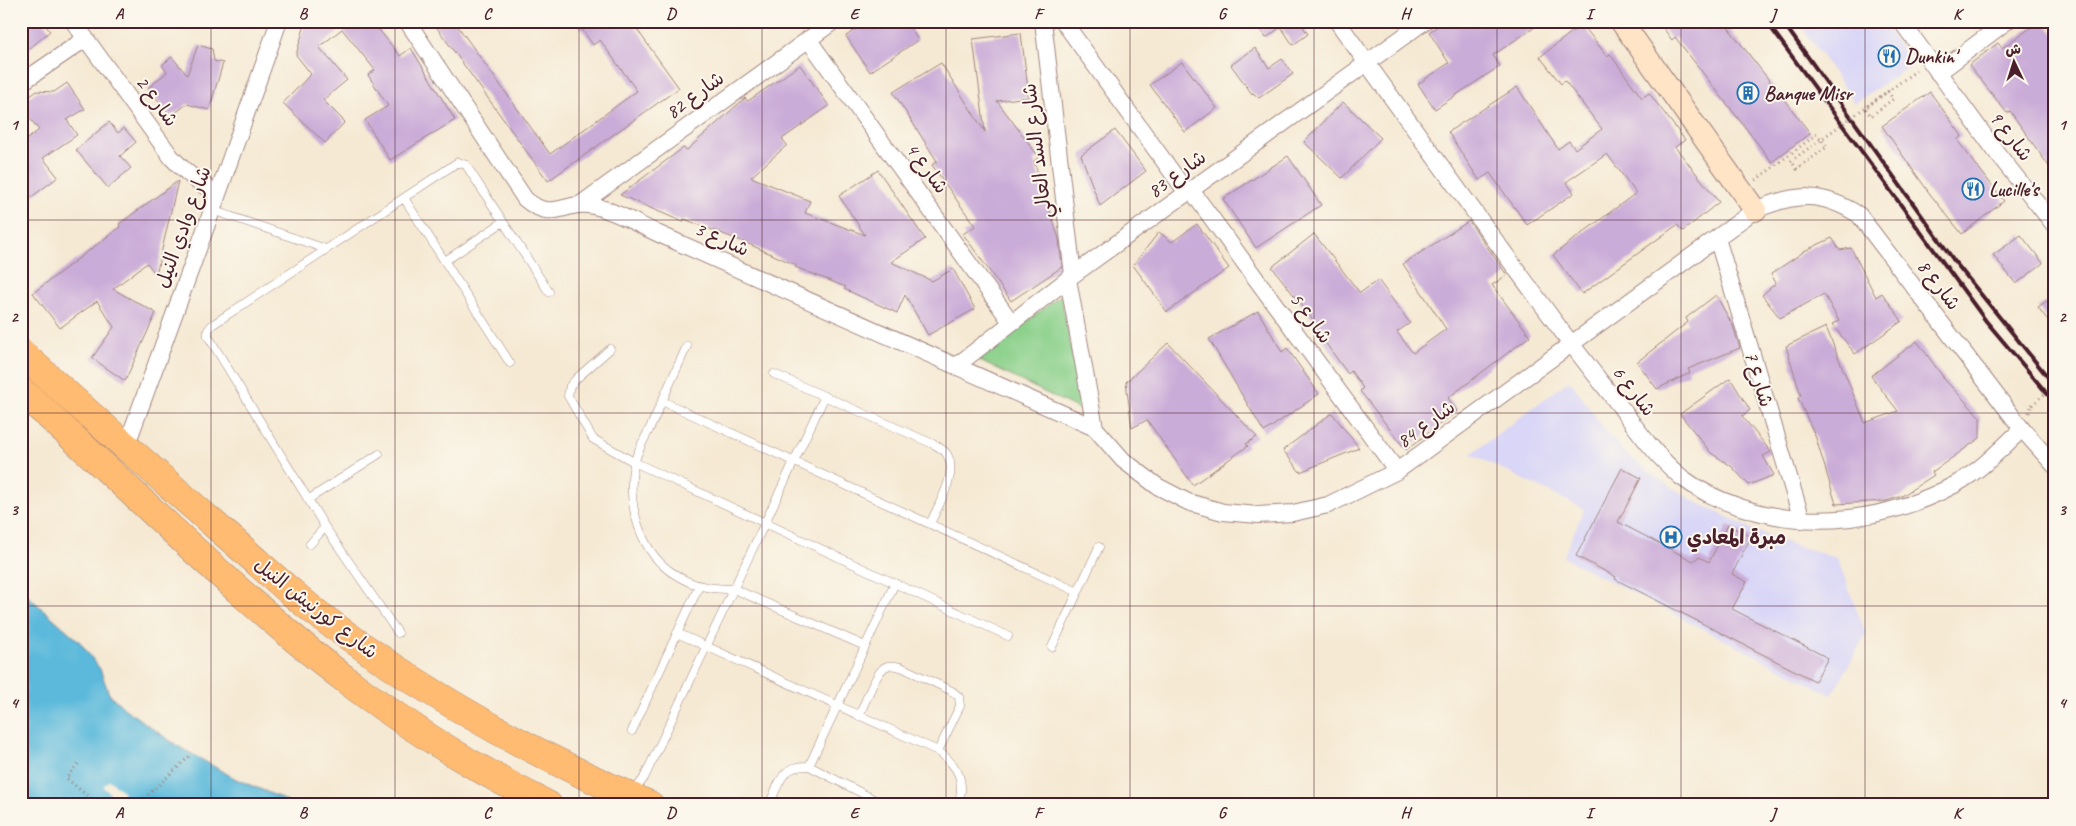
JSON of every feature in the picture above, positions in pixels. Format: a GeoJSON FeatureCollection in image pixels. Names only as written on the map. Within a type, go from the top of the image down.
{"type":"FeatureCollection","features":[{"type":"Feature","properties":{"kind":"highway","name":"شارع كورنيش النيل"},"geometry":{"type":"LineString","coordinates":[[21,352],[126,447],[316,613],[363,648],[420,685],[512,740],[641,801]]}},
{"type":"Feature","properties":{"kind":"highway","name":"شارع كورنيش النيل"},"geometry":{"type":"LineString","coordinates":[[21,391],[258,608],[357,688],[449,751],[548,805]]}},
{"type":"Feature","properties":{"kind":"street","name":"شارع 2"},"geometry":{"type":"LineString","coordinates":[[73,21],[172,158],[190,177],[218,194]]}},
{"type":"Feature","properties":{"kind":"street","name":"شارع وادي النيل"},"geometry":{"type":"LineString","coordinates":[[126,447],[279,21]]}},
{"type":"Feature","properties":{"kind":"street"},"geometry":{"type":"LineString","coordinates":[[407,21],[525,199],[545,211],[556,211],[581,204]]}},
{"type":"Feature","properties":{"kind":"street","name":"شارع 82"},"geometry":{"type":"LineString","coordinates":[[581,204],[834,21]]}},
{"type":"Feature","properties":{"kind":"street","name":"شارع السد العالي"},"geometry":{"type":"LineString","coordinates":[[1043,21],[1071,277],[1095,428]]}},
{"type":"Feature","properties":{"kind":"street","name":"شارع 5"},"geometry":{"type":"LineString","coordinates":[[1063,21],[1397,471]]}},
{"type":"Feature","properties":{"kind":"street","name":"شارع 6"},"geometry":{"type":"LineString","coordinates":[[1337,21],[1571,344],[1650,447],[1682,478],[1720,500],[1762,514],[1802,520],[1850,518],[1880,513],[1920,501],[1958,483],[1992,459],[2022,430]]}},
{"type":"Feature","properties":{"kind":"street","name":"شارع 83"},"geometry":{"type":"LineString","coordinates":[[956,366],[1071,277],[1425,21]]}},
{"type":"Feature","properties":{"kind":"street"},"geometry":{"type":"LineString","coordinates":[[1621,21],[1755,210]]}},
{"type":"Feature","properties":{"kind":"street","name":"شارع 9"},"geometry":{"type":"LineString","coordinates":[[1900,21],[2055,226]]}},
{"type":"Feature","properties":{"kind":"street"},"geometry":{"type":"LineString","coordinates":[[1934,67],[2007,21]]}},
{"type":"Feature","properties":{"kind":"street"},"geometry":{"type":"LineString","coordinates":[[21,83],[86,39]]}},
{"type":"Feature","properties":{"kind":"street","name":"شارع 4"},"geometry":{"type":"LineString","coordinates":[[808,39],[1011,322]]}},
{"type":"Feature","properties":{"kind":"street","name":"شارع 8"},"geometry":{"type":"LineString","coordinates":[[1755,210],[1776,201],[1797,196],[1819,197],[1841,203],[1859,215],[2022,430],[2055,466]]}},
{"type":"Feature","properties":{"kind":"street","name":"شارع 3"},"geometry":{"type":"LineString","coordinates":[[581,204],[597,207],[618,216],[1095,428]]}},
{"type":"Feature","properties":{"kind":"street","name":"شارع 84"},"geometry":{"type":"LineString","coordinates":[[1095,428],[1123,460],[1157,486],[1188,502],[1222,512],[1258,516],[1302,511],[1328,505],[1397,471],[1755,210]]}},
{"type":"Feature","properties":{"kind":"street","name":"شارع 7"},"geometry":{"type":"LineString","coordinates":[[1717,238],[1802,520]]}},
{"type":"Feature","properties":{"kind":"lane"},"geometry":{"type":"LineString","coordinates":[[398,632],[325,526],[208,336],[208,330],[212,325],[326,249],[455,164],[462,162],[549,292]]}},
{"type":"Feature","properties":{"kind":"lane"},"geometry":{"type":"LineString","coordinates":[[404,198],[510,363]]}},
{"type":"Feature","properties":{"kind":"lane"},"geometry":{"type":"LineString","coordinates":[[212,210],[326,249]]}},
{"type":"Feature","properties":{"kind":"lane"},"geometry":{"type":"LineString","coordinates":[[445,261],[503,222]]}},
{"type":"Feature","properties":{"kind":"lane"},"geometry":{"type":"LineString","coordinates":[[687,346],[634,462],[631,485],[634,510],[642,535],[656,558],[675,575],[699,586],[716,589],[734,589],[866,646]]}},
{"type":"Feature","properties":{"kind":"lane"},"geometry":{"type":"LineString","coordinates":[[610,349],[576,378],[570,386],[568,396],[593,439],[634,462],[1008,636]]}},
{"type":"Feature","properties":{"kind":"lane"},"geometry":{"type":"LineString","coordinates":[[774,374],[933,444],[946,452],[951,467],[930,524]]}},
{"type":"Feature","properties":{"kind":"lane"},"geometry":{"type":"LineString","coordinates":[[641,801],[644,778],[825,396]]}},
{"type":"Feature","properties":{"kind":"lane"},"geometry":{"type":"LineString","coordinates":[[662,401],[1078,592]]}},
{"type":"Feature","properties":{"kind":"lane"},"geometry":{"type":"LineString","coordinates":[[309,499],[379,454]]}},
{"type":"Feature","properties":{"kind":"lane"},"geometry":{"type":"LineString","coordinates":[[310,544],[325,526]]}},
{"type":"Feature","properties":{"kind":"lane"},"geometry":{"type":"LineString","coordinates":[[1052,648],[1099,547]]}},
{"type":"Feature","properties":{"kind":"lane"},"geometry":{"type":"LineString","coordinates":[[809,766],[895,583]]}},
{"type":"Feature","properties":{"kind":"lane"},"geometry":{"type":"LineString","coordinates":[[632,731],[699,586]]}},
{"type":"Feature","properties":{"kind":"lane"},"geometry":{"type":"LineString","coordinates":[[677,633],[938,752],[952,762],[960,777],[962,794],[958,805]]}},
{"type":"Feature","properties":{"kind":"lane"},"geometry":{"type":"LineString","coordinates":[[859,716],[878,674],[884,668],[892,665],[901,667],[952,691],[959,697],[960,706],[938,752]]}},
{"type":"Feature","properties":{"kind":"lane"},"geometry":{"type":"LineString","coordinates":[[770,803],[788,769],[809,766],[885,805]]}},
{"type":"Feature","properties":{"kind":"path"},"geometry":{"type":"LineString","coordinates":[[1865,108],[1934,67]]}},
{"type":"Feature","properties":{"kind":"path"},"geometry":{"type":"LineString","coordinates":[[1741,191],[1818,134],[1827,147],[1797,169],[1791,161],[1865,108],[1888,92],[1893,99],[1871,116],[1865,108]]}},
{"type":"Feature","properties":{"kind":"path"},"geometry":{"type":"LineString","coordinates":[[2032,405],[2055,385]]}},
{"type":"Feature","properties":{"kind":"path"},"geometry":{"type":"LineString","coordinates":[[138,805],[192,754]]}},
{"type":"Feature","properties":{"kind":"path"},"geometry":{"type":"LineString","coordinates":[[78,764],[66,778],[98,805]]}},
{"type":"Feature","properties":{"kind":"shaded area"},"geometry":{"type":"Polygon","coordinates":[[[1797,21],[1881,21],[1913,64],[1855,103],[1797,21]]]}},
{"type":"Feature","properties":{"kind":"shaded area","name":"مبرة المعادي"},"geometry":{"type":"Polygon","coordinates":[[[1570,380],[1602,426],[1623,451],[1656,477],[1694,501],[1752,529],[1790,544],[1837,558],[1866,634],[1832,695],[1563,557],[1584,509],[1471,454],[1570,380]]]}},
{"type":"Feature","properties":{"kind":"green space"},"geometry":{"type":"Polygon","coordinates":[[[1061,295],[1083,411],[978,360],[1061,295]]]}},
{"type":"Feature","properties":{"kind":"water"},"geometry":{"type":"Polygon","coordinates":[[[21,590],[79,641],[100,669],[109,694],[125,709],[176,745],[236,779],[281,798],[292,805],[21,805],[21,590]]]}},
{"type":"Feature","properties":{"kind":"pier"},"geometry":{"type":"Polygon","coordinates":[[[109,780],[124,792],[118,800],[113,796],[105,805],[100,805],[110,793],[103,787],[109,780]]]}},
{"type":"Feature","properties":{"kind":"building"},"geometry":{"type":"Polygon","coordinates":[[[21,21],[42,21],[50,31],[21,56],[21,21]]]}},
{"type":"Feature","properties":{"kind":"building"},"geometry":{"type":"Polygon","coordinates":[[[306,21],[372,21],[400,56],[411,48],[455,120],[390,160],[365,120],[388,106],[368,75],[375,70],[342,29],[319,47],[347,80],[323,100],[345,122],[325,143],[283,103],[311,74],[296,55],[306,21]]]}},
{"type":"Feature","properties":{"kind":"building"},"geometry":{"type":"Polygon","coordinates":[[[432,21],[454,21],[550,154],[637,91],[600,40],[593,45],[576,21],[631,21],[679,88],[548,181],[432,21]]]}},
{"type":"Feature","properties":{"kind":"building"},"geometry":{"type":"Polygon","coordinates":[[[868,21],[906,21],[918,40],[870,72],[846,36],[868,21]]]}},
{"type":"Feature","properties":{"kind":"building"},"geometry":{"type":"Polygon","coordinates":[[[1254,21],[1299,21],[1308,34],[1293,45],[1281,27],[1266,38],[1254,21]]]}},
{"type":"Feature","properties":{"kind":"building"},"geometry":{"type":"Polygon","coordinates":[[[1445,21],[1544,21],[1493,55],[1500,66],[1435,109],[1418,84],[1449,63],[1429,32],[1445,21]]]}},
{"type":"Feature","properties":{"kind":"building","name":"Banque Misr"},"geometry":{"type":"Polygon","coordinates":[[[1658,21],[1723,21],[1810,133],[1772,162],[1675,37],[1672,40],[1658,21]]]}},
{"type":"Feature","properties":{"kind":"building"},"geometry":{"type":"Polygon","coordinates":[[[2040,21],[2044,21],[2055,35],[2055,175],[2010,111],[2007,113],[1969,65],[1998,43],[2002,48],[2040,21]]]}},
{"type":"Feature","properties":{"kind":"building"},"geometry":{"type":"Polygon","coordinates":[[[1582,24],[1607,56],[1610,54],[1642,98],[1649,93],[1685,140],[1675,147],[1719,202],[1683,231],[1677,225],[1582,294],[1553,255],[1636,193],[1607,154],[1566,182],[1574,193],[1527,225],[1490,173],[1479,180],[1448,132],[1517,87],[1558,149],[1569,141],[1575,149],[1602,129],[1565,81],[1561,84],[1540,57],[1582,24]]]}},
{"type":"Feature","properties":{"kind":"building"},"geometry":{"type":"Polygon","coordinates":[[[1021,33],[1029,97],[997,101],[1039,157],[1034,161],[1059,239],[1062,267],[1011,301],[963,234],[975,226],[932,165],[937,161],[893,92],[941,63],[985,132],[973,39],[1021,33]]]}},
{"type":"Feature","properties":{"kind":"building"},"geometry":{"type":"Polygon","coordinates":[[[198,45],[212,49],[214,61],[223,63],[209,110],[187,104],[171,116],[148,88],[167,72],[162,65],[172,57],[187,75],[198,45]]]}},
{"type":"Feature","properties":{"kind":"building"},"geometry":{"type":"Polygon","coordinates":[[[1255,48],[1269,68],[1282,59],[1293,74],[1259,98],[1252,94],[1231,65],[1255,48]]]}},
{"type":"Feature","properties":{"kind":"building"},"geometry":{"type":"Polygon","coordinates":[[[1182,62],[1217,108],[1185,132],[1150,85],[1182,62]]]}},
{"type":"Feature","properties":{"kind":"building"},"geometry":{"type":"Polygon","coordinates":[[[800,65],[829,106],[782,139],[787,145],[751,177],[810,201],[805,213],[865,235],[839,196],[878,170],[925,239],[891,262],[932,281],[953,269],[975,309],[928,335],[905,295],[897,313],[844,289],[846,287],[795,267],[796,265],[744,242],[684,219],[683,222],[620,195],[683,148],[687,150],[745,98],[748,101],[800,65]]]}},
{"type":"Feature","properties":{"kind":"building"},"geometry":{"type":"Polygon","coordinates":[[[67,83],[85,109],[67,120],[77,135],[43,158],[58,177],[21,205],[21,144],[39,130],[21,107],[21,103],[37,91],[54,92],[67,83]]]}},
{"type":"Feature","properties":{"kind":"building"},"geometry":{"type":"Polygon","coordinates":[[[1930,92],[1962,136],[1957,140],[2004,201],[1962,234],[1930,194],[1882,126],[1930,92]]]}},
{"type":"Feature","properties":{"kind":"building"},"geometry":{"type":"Polygon","coordinates":[[[1343,102],[1381,138],[1342,178],[1304,142],[1343,102]]]}},
{"type":"Feature","properties":{"kind":"building"},"geometry":{"type":"Polygon","coordinates":[[[109,122],[118,133],[124,128],[136,142],[120,156],[131,168],[108,188],[76,150],[109,122]]]}},
{"type":"Feature","properties":{"kind":"building"},"geometry":{"type":"Polygon","coordinates":[[[1115,130],[1146,171],[1100,206],[1081,155],[1115,130]]]}},
{"type":"Feature","properties":{"kind":"building"},"geometry":{"type":"Polygon","coordinates":[[[1288,156],[1321,205],[1256,248],[1223,199],[1288,156]]]}},
{"type":"Feature","properties":{"kind":"building"},"geometry":{"type":"Polygon","coordinates":[[[178,181],[156,275],[147,263],[113,289],[156,313],[125,381],[92,358],[114,327],[97,301],[60,328],[33,293],[120,227],[119,224],[178,181]]]}},
{"type":"Feature","properties":{"kind":"building"},"geometry":{"type":"Polygon","coordinates":[[[1469,221],[1507,275],[1492,285],[1530,336],[1448,398],[1457,411],[1406,450],[1360,391],[1363,388],[1351,371],[1348,374],[1314,327],[1317,325],[1272,267],[1314,234],[1360,293],[1378,280],[1410,323],[1397,332],[1413,353],[1446,329],[1403,264],[1469,221]]]}},
{"type":"Feature","properties":{"kind":"building"},"geometry":{"type":"Polygon","coordinates":[[[1197,224],[1229,268],[1167,312],[1133,265],[1159,232],[1172,242],[1197,224]]]}},
{"type":"Feature","properties":{"kind":"building"},"geometry":{"type":"Polygon","coordinates":[[[2021,235],[2043,263],[2016,284],[1993,255],[2021,235]]]}},
{"type":"Feature","properties":{"kind":"building"},"geometry":{"type":"Polygon","coordinates":[[[1832,238],[1840,250],[1851,248],[1876,297],[1882,293],[1902,321],[1855,354],[1832,324],[1839,321],[1824,294],[1780,318],[1762,295],[1776,283],[1771,274],[1802,252],[1832,238]]]}},
{"type":"Feature","properties":{"kind":"building"},"geometry":{"type":"Polygon","coordinates":[[[1716,295],[1733,326],[1740,348],[1688,369],[1690,373],[1657,389],[1637,362],[1688,322],[1686,318],[1716,295]]]}},
{"type":"Feature","properties":{"kind":"building"},"geometry":{"type":"Polygon","coordinates":[[[2055,295],[2055,330],[2038,307],[2055,295]]]}},
{"type":"Feature","properties":{"kind":"building"},"geometry":{"type":"Polygon","coordinates":[[[1258,311],[1282,352],[1287,348],[1319,394],[1264,432],[1209,339],[1258,311]]]}},
{"type":"Feature","properties":{"kind":"building"},"geometry":{"type":"Polygon","coordinates":[[[1826,327],[1865,423],[1898,411],[1871,376],[1917,341],[1946,381],[1980,417],[1980,438],[1932,472],[1934,475],[1902,496],[1886,501],[1836,504],[1816,438],[1798,398],[1801,396],[1786,346],[1826,327]]]}},
{"type":"Feature","properties":{"kind":"building"},"geometry":{"type":"Polygon","coordinates":[[[1168,343],[1257,437],[1246,444],[1248,446],[1193,485],[1147,420],[1132,428],[1126,382],[1168,343]]]}},
{"type":"Feature","properties":{"kind":"building"},"geometry":{"type":"Polygon","coordinates":[[[1730,378],[1750,410],[1742,416],[1771,452],[1763,456],[1774,475],[1749,485],[1731,466],[1711,453],[1680,414],[1730,378]]]}},
{"type":"Feature","properties":{"kind":"building"},"geometry":{"type":"Polygon","coordinates":[[[1332,413],[1359,448],[1300,472],[1283,450],[1332,413]]]}},
{"type":"Feature","properties":{"kind":"building"},"geometry":{"type":"Polygon","coordinates":[[[1622,468],[1641,478],[1618,522],[1693,561],[1699,557],[1709,562],[1728,525],[1751,537],[1732,574],[1747,582],[1732,609],[1828,658],[1815,681],[1615,579],[1616,577],[1576,556],[1622,468]]]}},
{"type":"Feature","properties":{"kind":"railway"},"geometry":{"type":"LineString","coordinates":[[1766,21],[1986,321],[2055,403]]}},
{"type":"Feature","properties":{"kind":"railway"},"geometry":{"type":"LineString","coordinates":[[1782,21],[1955,262],[2055,386]]}},
{"type":"Feature","properties":{"kind":"place","name":"Dunkin'"},"geometry":{"type":"Point","coordinates":[1889,56]}},
{"type":"Feature","properties":{"kind":"place","name":"Banque Misr"},"geometry":{"type":"Point","coordinates":[1748,93]}},
{"type":"Feature","properties":{"kind":"place","name":"Lucille's"},"geometry":{"type":"Point","coordinates":[1973,189]}},
{"type":"Feature","properties":{"kind":"place","name":"مبرة المعادي"},"geometry":{"type":"Point","coordinates":[1671,537]}}]}
